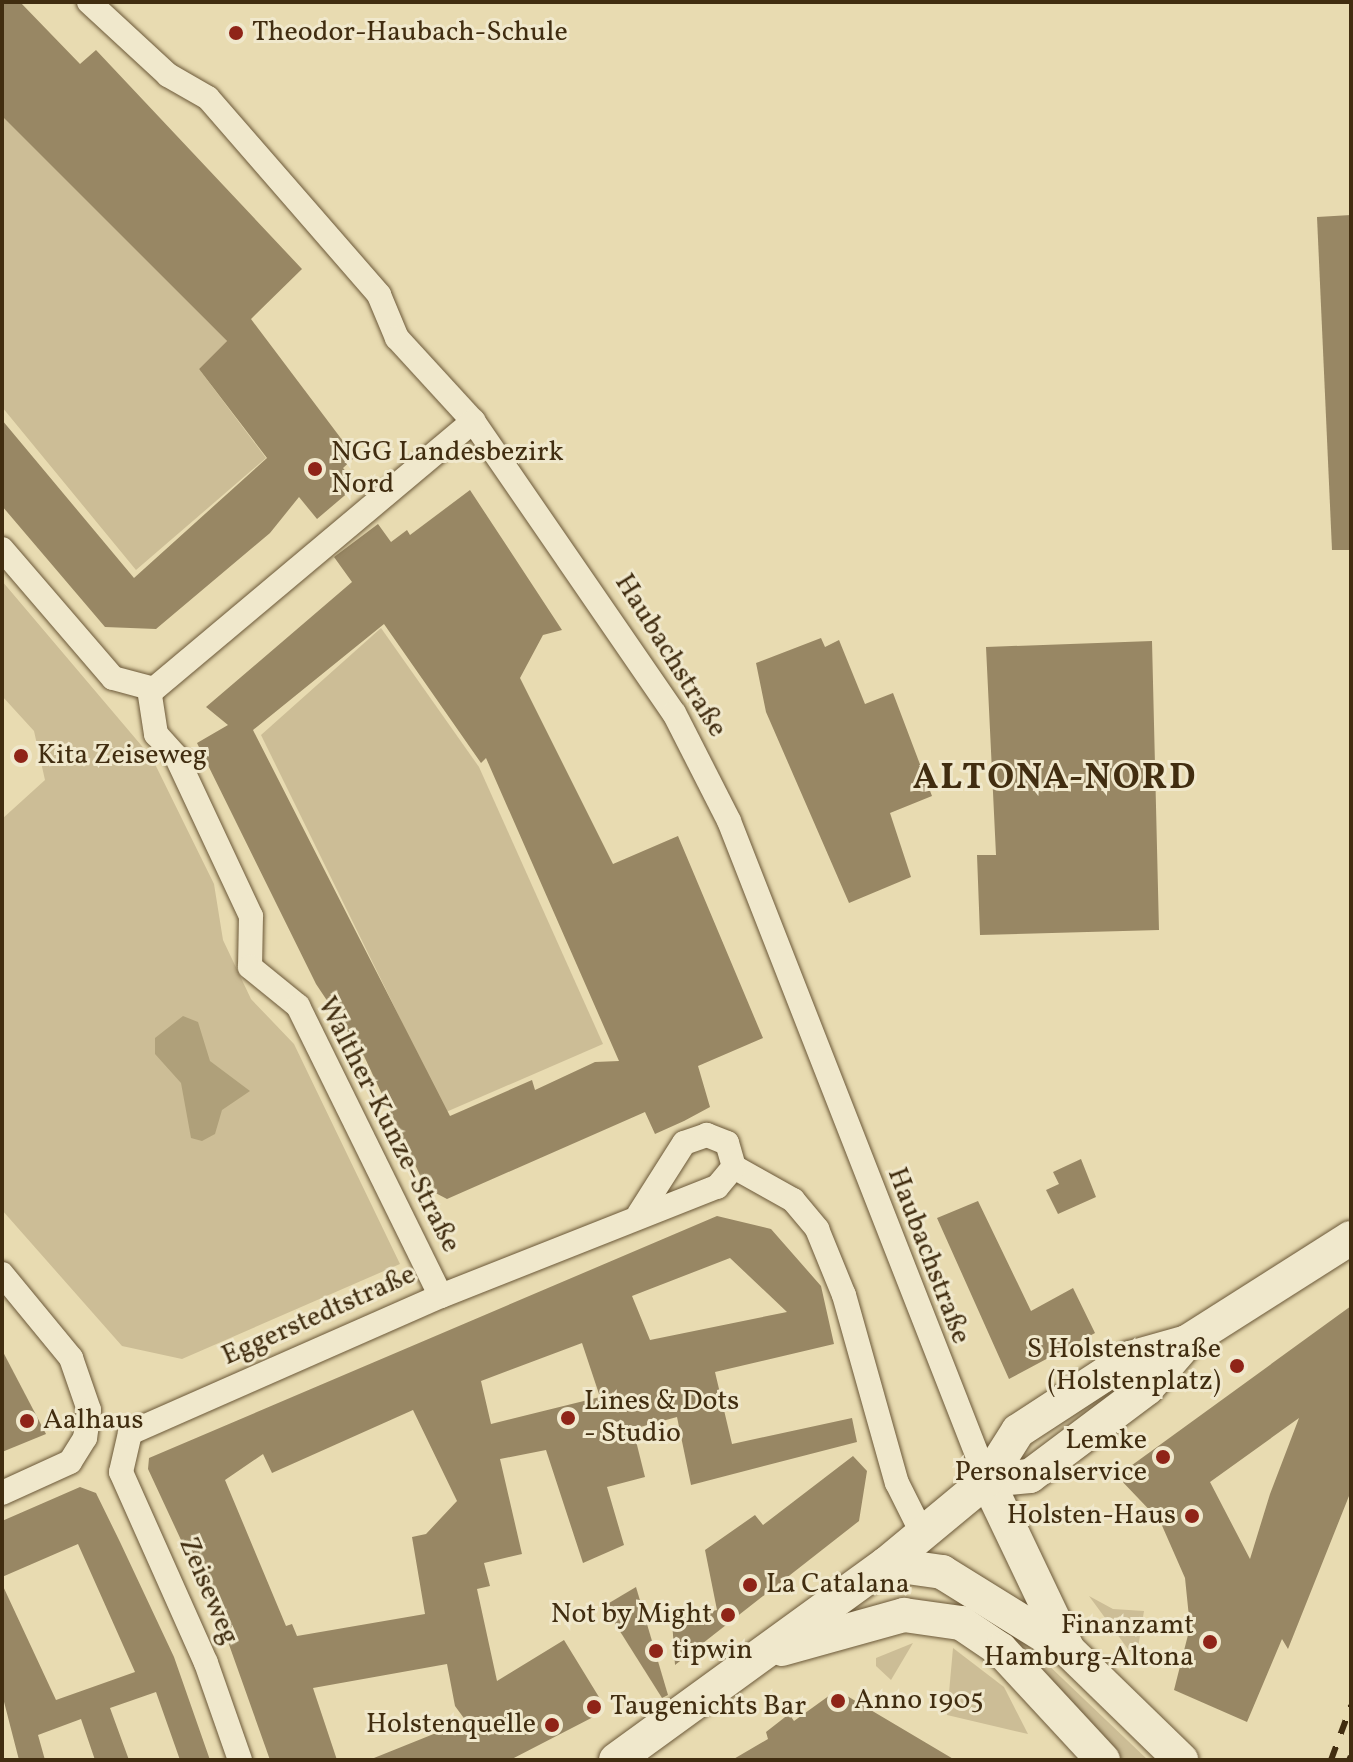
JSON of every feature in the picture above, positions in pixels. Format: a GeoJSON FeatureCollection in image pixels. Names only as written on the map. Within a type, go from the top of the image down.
{"type":"FeatureCollection","features":[{"type":"Feature","properties":{"kind":"main road"},"geometry":{"type":"LineString","coordinates":[[616,1760],[774,1651],[987,1480],[1030,1476],[1147,1388],[1187,1342],[1351,1238]]}},
{"type":"Feature","properties":{"kind":"main road"},"geometry":{"type":"LineString","coordinates":[[987,1480],[1068,1650]]}},
{"type":"Feature","properties":{"kind":"main road"},"geometry":{"type":"LineString","coordinates":[[886,1564],[942,1572],[1068,1650],[1181,1760]]}},
{"type":"Feature","properties":{"kind":"main road"},"geometry":{"type":"LineString","coordinates":[[774,1651],[885,1618],[948,1618],[985,1634],[1103,1760]]}},
{"type":"Feature","properties":{"kind":"street","name":"Haubachstraße"},"geometry":{"type":"LineString","coordinates":[[89,2],[189,86],[208,98],[379,295],[397,338],[473,421],[606,608],[705,768],[987,1480]]}},
{"type":"Feature","properties":{"kind":"street"},"geometry":{"type":"LineString","coordinates":[[2,549],[113,678],[149,689],[473,421]]}},
{"type":"Feature","properties":{"kind":"street","name":"Walther-Kunze-Straße"},"geometry":{"type":"LineString","coordinates":[[149,689],[156,734],[176,756],[251,916],[250,967],[298,1006],[441,1296]]}},
{"type":"Feature","properties":{"kind":"street"},"geometry":{"type":"LineString","coordinates":[[639,1214],[676,1153],[696,1135],[727,1143],[734,1167],[793,1200],[817,1229],[844,1295],[897,1483],[922,1533]]}},
{"type":"Feature","properties":{"kind":"street","name":"Eggerstedtstraße"},"geometry":{"type":"LineString","coordinates":[[121,1448],[146,1422],[639,1214],[717,1187],[734,1167]]}},
{"type":"Feature","properties":{"kind":"street"},"geometry":{"type":"LineString","coordinates":[[2,1274],[71,1358],[89,1401],[85,1438],[59,1469],[2,1493]]}},
{"type":"Feature","properties":{"kind":"street","name":"Zeiseweg"},"geometry":{"type":"LineString","coordinates":[[121,1448],[125,1482],[206,1663],[240,1760]]}},
{"type":"Feature","properties":{"kind":"shaded area"},"geometry":{"type":"Polygon","coordinates":[[[2,115],[227,341],[199,369],[266,458],[136,570],[2,407],[2,115]]]}},
{"type":"Feature","properties":{"kind":"shaded area"},"geometry":{"type":"Polygon","coordinates":[[[2,581],[152,758],[214,884],[223,940],[251,999],[294,1044],[400,1264],[182,1359],[122,1346],[2,1210],[2,819],[45,780],[34,731],[2,696],[2,581]]]}},
{"type":"Feature","properties":{"kind":"shaded area"},"geometry":{"type":"Polygon","coordinates":[[[381,628],[479,767],[603,1044],[446,1112],[261,735],[381,628]]]}},
{"type":"Feature","properties":{"kind":"shaded area"},"geometry":{"type":"Polygon","coordinates":[[[183,1016],[198,1022],[210,1061],[250,1091],[222,1110],[215,1134],[202,1141],[191,1138],[181,1083],[155,1054],[155,1038],[183,1016]]]}},
{"type":"Feature","properties":{"kind":"shaded area"},"geometry":{"type":"Polygon","coordinates":[[[1089,1596],[1113,1609],[1144,1611],[1136,1660],[1089,1596]]]}},
{"type":"Feature","properties":{"kind":"shaded area"},"geometry":{"type":"Polygon","coordinates":[[[998,1626],[1021,1639],[1148,1760],[1123,1760],[1096,1740],[998,1626]]]}},
{"type":"Feature","properties":{"kind":"shaded area"},"geometry":{"type":"Polygon","coordinates":[[[913,1643],[891,1680],[876,1666],[876,1658],[913,1643]]]}},
{"type":"Feature","properties":{"kind":"shaded area"},"geometry":{"type":"Polygon","coordinates":[[[953,1648],[1004,1687],[1028,1734],[947,1715],[953,1648]]]}},
{"type":"Feature","properties":{"kind":"building"},"geometry":{"type":"Polygon","coordinates":[[[2,2],[20,2],[80,64],[96,50],[302,269],[251,319],[355,457],[343,468],[357,485],[317,519],[299,497],[270,533],[156,629],[105,627],[2,506],[2,420],[134,578],[267,458],[199,369],[227,341],[2,116],[2,2]]]}},
{"type":"Feature","properties":{"kind":"building"},"geometry":{"type":"Polygon","coordinates":[[[1351,215],[1351,550],[1332,550],[1317,217],[1351,215]]]}},
{"type":"Feature","properties":{"kind":"building"},"geometry":{"type":"Polygon","coordinates":[[[470,490],[562,630],[543,635],[520,678],[613,864],[678,836],[763,1038],[698,1066],[710,1107],[684,1121],[655,1134],[645,1112],[447,1199],[426,1188],[364,1056],[316,984],[197,743],[228,725],[206,707],[352,582],[334,557],[378,524],[391,542],[407,530],[410,535],[470,490]],[[384,624],[253,730],[450,1116],[532,1080],[535,1090],[595,1062],[619,1061],[486,758],[481,763],[384,624]]]}},
{"type":"Feature","properties":{"kind":"building"},"geometry":{"type":"Polygon","coordinates":[[[821,638],[825,647],[839,640],[865,704],[893,693],[932,796],[890,813],[911,877],[849,903],[766,712],[756,663],[821,638]]]}},
{"type":"Feature","properties":{"kind":"building"},"geometry":{"type":"Polygon","coordinates":[[[1152,641],[1159,930],[980,935],[977,855],[996,855],[986,647],[1152,641]]]}},
{"type":"Feature","properties":{"kind":"building"},"geometry":{"type":"Polygon","coordinates":[[[1081,1159],[1096,1197],[1058,1214],[1046,1190],[1059,1184],[1053,1172],[1081,1159]]]}},
{"type":"Feature","properties":{"kind":"building"},"geometry":{"type":"Polygon","coordinates":[[[978,1201],[1031,1311],[1073,1288],[1095,1333],[1009,1379],[937,1218],[978,1201]]]}},
{"type":"Feature","properties":{"kind":"building"},"geometry":{"type":"Polygon","coordinates":[[[717,1216],[771,1229],[821,1286],[834,1344],[715,1372],[732,1444],[852,1418],[857,1442],[691,1485],[677,1417],[633,1429],[645,1477],[607,1487],[624,1545],[583,1563],[546,1450],[500,1459],[522,1554],[484,1563],[490,1586],[477,1589],[497,1681],[564,1640],[602,1702],[601,1713],[510,1760],[369,1760],[466,1721],[455,1706],[447,1664],[313,1688],[337,1760],[270,1760],[227,1639],[148,1469],[149,1458],[717,1216]],[[730,1258],[632,1296],[650,1340],[787,1312],[730,1258]],[[582,1343],[481,1381],[491,1424],[600,1397],[582,1343]],[[413,1410],[272,1473],[263,1454],[225,1480],[286,1626],[292,1624],[297,1636],[425,1614],[412,1537],[426,1534],[457,1501],[413,1410]]]}},
{"type":"Feature","properties":{"kind":"building","name":"Holsten-Haus"},"geometry":{"type":"Polygon","coordinates":[[[1351,1306],[1351,1491],[1288,1649],[1282,1639],[1247,1722],[1174,1690],[1190,1627],[1185,1578],[1160,1521],[1117,1476],[1351,1306]],[[1299,1418],[1210,1482],[1250,1559],[1270,1494],[1299,1418]]]}},
{"type":"Feature","properties":{"kind":"building"},"geometry":{"type":"Polygon","coordinates":[[[2,1350],[46,1434],[2,1452],[2,1350]]]}},
{"type":"Feature","properties":{"kind":"building"},"geometry":{"type":"Polygon","coordinates":[[[853,1456],[867,1471],[859,1521],[675,1665],[672,1620],[717,1610],[705,1550],[755,1515],[763,1525],[853,1456]]]}},
{"type":"Feature","properties":{"kind":"building"},"geometry":{"type":"Polygon","coordinates":[[[80,1487],[96,1493],[120,1542],[174,1657],[210,1760],[180,1760],[156,1692],[110,1708],[129,1760],[95,1760],[81,1719],[38,1735],[45,1760],[19,1760],[2,1694],[2,1584],[56,1700],[135,1672],[78,1544],[2,1577],[2,1521],[80,1487]]]}},
{"type":"Feature","properties":{"kind":"building"},"geometry":{"type":"Polygon","coordinates":[[[636,1587],[668,1695],[662,1698],[604,1606],[636,1587]]]}},
{"type":"Feature","properties":{"kind":"building"},"geometry":{"type":"Polygon","coordinates":[[[837,1690],[955,1760],[732,1760],[768,1739],[766,1732],[789,1714],[794,1721],[837,1690]]]}},
{"type":"Feature","properties":{"kind":"railway"},"geometry":{"type":"LineString","coordinates":[[1331,1760],[1351,1706]]}},
{"type":"Feature","properties":{"kind":"railway"},"geometry":{"type":"LineString","coordinates":[[1349,1760],[1351,1756]]}},
{"type":"Feature","properties":{"kind":"place","name":"Theodor-Haubach-Schule"},"geometry":{"type":"Point","coordinates":[236,33]}},
{"type":"Feature","properties":{"kind":"place","name":"NGG Landesbezirk Nord"},"geometry":{"type":"Point","coordinates":[315,469]}},
{"type":"Feature","properties":{"kind":"place","name":"Kita Zeiseweg"},"geometry":{"type":"Point","coordinates":[21,756]}},
{"type":"Feature","properties":{"kind":"place","name":"S Holstenstraße (Holstenplatz)"},"geometry":{"type":"Point","coordinates":[1237,1366]}},
{"type":"Feature","properties":{"kind":"place","name":"Lines & Dots - Studio"},"geometry":{"type":"Point","coordinates":[568,1418]}},
{"type":"Feature","properties":{"kind":"place","name":"Aalhaus"},"geometry":{"type":"Point","coordinates":[27,1421]}},
{"type":"Feature","properties":{"kind":"place","name":"Lemke Personalservice"},"geometry":{"type":"Point","coordinates":[1163,1457]}},
{"type":"Feature","properties":{"kind":"place","name":"Holsten-Haus"},"geometry":{"type":"Point","coordinates":[1192,1516]}},
{"type":"Feature","properties":{"kind":"place","name":"La Catalana"},"geometry":{"type":"Point","coordinates":[750,1585]}},
{"type":"Feature","properties":{"kind":"place","name":"Not by Might"},"geometry":{"type":"Point","coordinates":[728,1615]}},
{"type":"Feature","properties":{"kind":"place","name":"Finanzamt Hamburg-Altona"},"geometry":{"type":"Point","coordinates":[1210,1642]}},
{"type":"Feature","properties":{"kind":"place","name":"tipwin"},"geometry":{"type":"Point","coordinates":[656,1651]}},
{"type":"Feature","properties":{"kind":"place","name":"Anno 1905"},"geometry":{"type":"Point","coordinates":[838,1701]}},
{"type":"Feature","properties":{"kind":"place","name":"Taugenichts Bar"},"geometry":{"type":"Point","coordinates":[594,1707]}},
{"type":"Feature","properties":{"kind":"place","name":"Holstenquelle"},"geometry":{"type":"Point","coordinates":[552,1725]}},
{"type":"Feature","properties":{"kind":"district","name":"ALTONA-NORD"},"geometry":{"type":"Point","coordinates":[1055,780]}}]}
